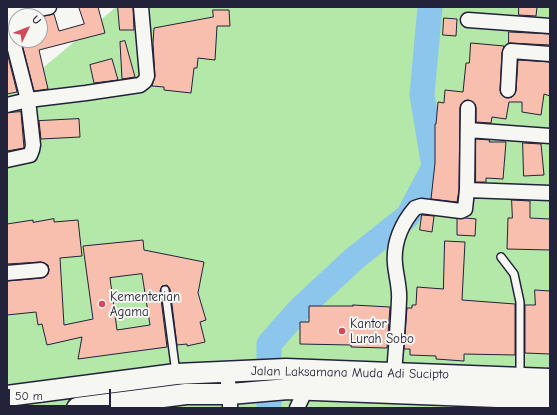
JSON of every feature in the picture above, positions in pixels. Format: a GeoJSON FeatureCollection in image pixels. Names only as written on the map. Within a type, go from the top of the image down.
{"type":"FeatureCollection","features":[{"type":"Feature","properties":{"kind":"main road","name":"Jalan Laksamana Muda Adi Sucipto"},"geometry":{"type":"LineString","coordinates":[[7,396],[176,374],[286,369],[550,379]]}},
{"type":"Feature","properties":{"kind":"main road","name":"Jalan Laksamana Muda Adi Sucipto"},"geometry":{"type":"LineString","coordinates":[[77,408],[186,394],[234,398],[297,389],[550,399]]}},
{"type":"Feature","properties":{"kind":"street"},"geometry":{"type":"LineString","coordinates":[[7,15],[49,7]]}},
{"type":"Feature","properties":{"kind":"street"},"geometry":{"type":"LineString","coordinates":[[7,105],[28,100],[140,85],[145,81],[147,76],[141,7]]}},
{"type":"Feature","properties":{"kind":"street"},"geometry":{"type":"LineString","coordinates":[[7,18],[28,100],[32,150],[30,155],[26,157],[7,160]]}},
{"type":"Feature","properties":{"kind":"street"},"geometry":{"type":"LineString","coordinates":[[468,20],[550,26]]}},
{"type":"Feature","properties":{"kind":"street"},"geometry":{"type":"LineString","coordinates":[[508,90],[510,52],[550,54]]}},
{"type":"Feature","properties":{"kind":"street"},"geometry":{"type":"LineString","coordinates":[[394,373],[399,298],[395,262],[397,238],[412,211],[419,206],[464,210],[466,208],[468,108]]}},
{"type":"Feature","properties":{"kind":"street"},"geometry":{"type":"LineString","coordinates":[[468,130],[550,136]]}},
{"type":"Feature","properties":{"kind":"street"},"geometry":{"type":"LineString","coordinates":[[467,190],[550,193]]}},
{"type":"Feature","properties":{"kind":"street"},"geometry":{"type":"LineString","coordinates":[[7,273],[41,270]]}},
{"type":"Feature","properties":{"kind":"street"},"geometry":{"type":"LineString","coordinates":[[297,408],[297,389],[316,370]]}},
{"type":"Feature","properties":{"kind":"street"},"geometry":{"type":"LineString","coordinates":[[229,371],[234,398]]}},
{"type":"Feature","properties":{"kind":"lane"},"geometry":{"type":"LineString","coordinates":[[501,257],[514,274],[520,302],[520,378]]}},
{"type":"Feature","properties":{"kind":"lane"},"geometry":{"type":"LineString","coordinates":[[164,290],[176,374]]}},
{"type":"Feature","properties":{"kind":"green space"},"geometry":{"type":"Polygon","coordinates":[[[116,7],[550,7],[550,408],[7,408],[7,93],[14,92],[116,7]]]}},
{"type":"Feature","properties":{"kind":"building"},"geometry":{"type":"Polygon","coordinates":[[[79,7],[98,7],[105,33],[48,48],[48,15],[54,14],[59,31],[84,24],[79,7]]]}},
{"type":"Feature","properties":{"kind":"building"},"geometry":{"type":"Polygon","coordinates":[[[118,7],[133,7],[134,30],[120,30],[118,7]]]}},
{"type":"Feature","properties":{"kind":"building"},"geometry":{"type":"Polygon","coordinates":[[[519,7],[537,7],[536,16],[519,15],[519,7]]]}},
{"type":"Feature","properties":{"kind":"building"},"geometry":{"type":"Polygon","coordinates":[[[213,10],[229,10],[230,26],[217,26],[215,60],[198,58],[197,68],[194,68],[191,93],[164,90],[164,87],[152,86],[155,76],[153,43],[154,28],[213,17],[213,10]]]}},
{"type":"Feature","properties":{"kind":"building"},"geometry":{"type":"Polygon","coordinates":[[[444,18],[457,19],[456,36],[443,35],[444,18]]]}},
{"type":"Feature","properties":{"kind":"building"},"geometry":{"type":"Polygon","coordinates":[[[509,32],[550,34],[550,45],[509,43],[509,32]]]}},
{"type":"Feature","properties":{"kind":"building"},"geometry":{"type":"Polygon","coordinates":[[[125,41],[135,77],[122,79],[120,42],[125,41]]]}},
{"type":"Feature","properties":{"kind":"building"},"geometry":{"type":"Polygon","coordinates":[[[471,43],[504,46],[502,53],[500,90],[501,94],[507,98],[512,97],[516,91],[518,60],[550,62],[550,96],[544,94],[541,115],[522,112],[522,102],[509,102],[506,119],[492,117],[491,123],[476,122],[475,104],[468,100],[464,101],[460,108],[459,190],[457,202],[431,199],[435,163],[435,124],[438,102],[444,103],[445,90],[463,92],[466,63],[469,63],[471,43]]]}},
{"type":"Feature","properties":{"kind":"building"},"geometry":{"type":"Polygon","coordinates":[[[23,48],[47,48],[39,50],[48,89],[34,91],[23,48]]]}},
{"type":"Feature","properties":{"kind":"building"},"geometry":{"type":"Polygon","coordinates":[[[7,52],[17,92],[7,94],[7,52]]]}},
{"type":"Feature","properties":{"kind":"building"},"geometry":{"type":"Polygon","coordinates":[[[112,59],[118,80],[94,83],[90,65],[112,59]]]}},
{"type":"Feature","properties":{"kind":"building"},"geometry":{"type":"Polygon","coordinates":[[[21,112],[24,148],[7,151],[7,113],[21,112]]]}},
{"type":"Feature","properties":{"kind":"building"},"geometry":{"type":"Polygon","coordinates":[[[79,119],[80,137],[41,139],[39,121],[79,119]]]}},
{"type":"Feature","properties":{"kind":"building"},"geometry":{"type":"Polygon","coordinates":[[[476,139],[490,140],[489,142],[506,142],[503,179],[486,178],[486,182],[476,182],[476,139]]]}},
{"type":"Feature","properties":{"kind":"building"},"geometry":{"type":"Polygon","coordinates":[[[523,143],[541,144],[544,175],[524,176],[523,143]]]}},
{"type":"Feature","properties":{"kind":"building"},"geometry":{"type":"Polygon","coordinates":[[[512,200],[530,201],[530,218],[550,219],[550,250],[507,249],[508,218],[512,218],[512,200]]]}},
{"type":"Feature","properties":{"kind":"building"},"geometry":{"type":"Polygon","coordinates":[[[422,215],[434,216],[432,232],[420,230],[422,215]]]}},
{"type":"Feature","properties":{"kind":"building"},"geometry":{"type":"Polygon","coordinates":[[[54,219],[54,222],[78,220],[82,256],[60,258],[64,325],[93,319],[83,246],[143,240],[144,250],[204,262],[198,293],[206,320],[200,322],[205,342],[187,346],[187,344],[177,345],[170,289],[167,285],[162,286],[160,291],[167,347],[78,359],[82,337],[47,345],[42,324],[38,325],[36,312],[7,315],[7,281],[42,278],[48,274],[48,265],[41,262],[7,264],[7,224],[33,220],[33,222],[54,219]],[[142,274],[110,278],[117,330],[150,325],[142,274]]]}},
{"type":"Feature","properties":{"kind":"building"},"geometry":{"type":"Polygon","coordinates":[[[457,219],[476,219],[475,236],[457,235],[457,219]]]}},
{"type":"Feature","properties":{"kind":"building"},"geometry":{"type":"Polygon","coordinates":[[[445,241],[465,242],[462,300],[515,304],[515,355],[464,354],[464,361],[436,359],[436,356],[410,355],[410,349],[404,349],[407,308],[412,308],[412,305],[416,305],[417,287],[443,289],[445,241]]]}},
{"type":"Feature","properties":{"kind":"building"},"geometry":{"type":"Polygon","coordinates":[[[535,290],[550,291],[550,354],[525,353],[525,305],[535,305],[535,290]]]}},
{"type":"Feature","properties":{"kind":"building"},"geometry":{"type":"Polygon","coordinates":[[[353,305],[390,307],[387,348],[351,347],[351,345],[300,344],[300,322],[309,322],[309,306],[353,305]]]}},
{"type":"Feature","properties":{"kind":"waterway"},"geometry":{"type":"LineString","coordinates":[[269,408],[269,344],[299,310],[355,258],[408,216],[434,167],[422,95],[430,7]]}},
{"type":"Feature","properties":{"kind":"place","name":"Kementerian Agama"},"geometry":{"type":"Point","coordinates":[102,304]}},
{"type":"Feature","properties":{"kind":"place","name":"Kantor Lurah Sobo"},"geometry":{"type":"Point","coordinates":[342,331]}}]}
